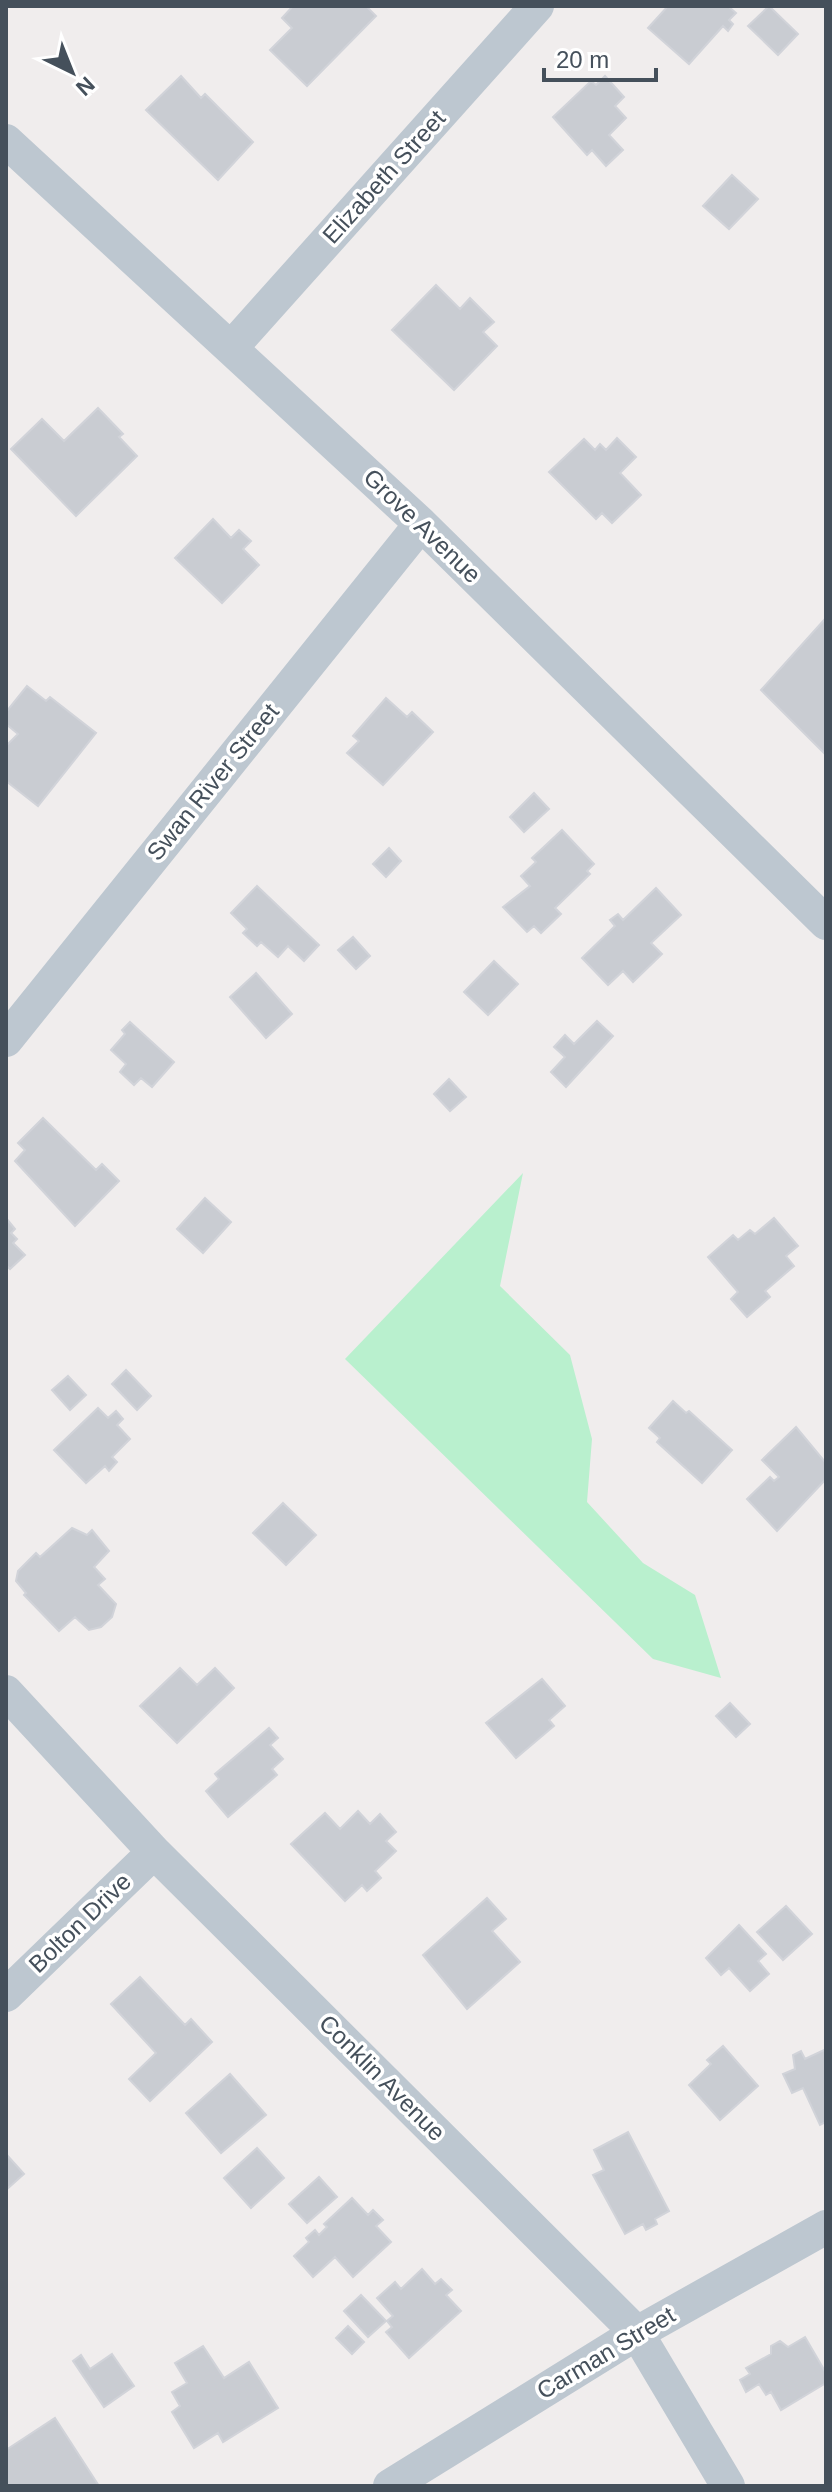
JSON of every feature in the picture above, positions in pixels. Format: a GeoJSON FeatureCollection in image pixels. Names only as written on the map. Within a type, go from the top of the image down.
{"type":"FeatureCollection","features":[{"type":"Feature","properties":{"kind":"street","name":"Elizabeth Street"},"geometry":{"type":"LineString","coordinates":[[231,348],[537,6]]}},
{"type":"Feature","properties":{"kind":"street","name":"Grove Avenue"},"geometry":{"type":"LineString","coordinates":[[6,141],[421,524],[826,923]]}},
{"type":"Feature","properties":{"kind":"street","name":"Swan River Street"},"geometry":{"type":"LineString","coordinates":[[6,1040],[421,524]]}},
{"type":"Feature","properties":{"kind":"street","name":"Conklin Avenue"},"geometry":{"type":"LineString","coordinates":[[6,1692],[154,1852],[637,2333],[728,2486]]}},
{"type":"Feature","properties":{"kind":"street","name":"Bolton Drive"},"geometry":{"type":"LineString","coordinates":[[6,1995],[154,1852]]}},
{"type":"Feature","properties":{"kind":"street","name":"Carman Street"},"geometry":{"type":"LineString","coordinates":[[390,2486],[637,2333],[826,2227]]}},
{"type":"Feature","properties":{"kind":"green space"},"geometry":{"type":"Polygon","coordinates":[[[523,1173],[500,1286],[570,1355],[592,1439],[587,1502],[643,1563],[695,1595],[721,1678],[653,1659],[345,1359],[523,1173]]]}},
{"type":"Feature","properties":{"kind":"building"},"geometry":{"type":"Polygon","coordinates":[[[293,6],[366,6],[376,16],[307,86],[270,50],[292,28],[282,18],[293,6]]]}},
{"type":"Feature","properties":{"kind":"building"},"geometry":{"type":"Polygon","coordinates":[[[668,6],[728,6],[736,13],[729,20],[733,24],[728,31],[723,26],[689,64],[648,28],[668,6]]]}},
{"type":"Feature","properties":{"kind":"building"},"geometry":{"type":"Polygon","coordinates":[[[769,6],[798,34],[778,55],[748,26],[769,6]]]}},
{"type":"Feature","properties":{"kind":"building"},"geometry":{"type":"Polygon","coordinates":[[[181,76],[201,98],[205,94],[253,142],[218,180],[146,110],[181,76]]]}},
{"type":"Feature","properties":{"kind":"building"},"geometry":{"type":"Polygon","coordinates":[[[605,76],[624,97],[615,106],[626,118],[609,135],[623,150],[606,166],[592,150],[587,155],[553,117],[591,81],[596,85],[605,76]]]}},
{"type":"Feature","properties":{"kind":"building"},"geometry":{"type":"Polygon","coordinates":[[[732,175],[758,199],[729,229],[703,206],[732,175]]]}},
{"type":"Feature","properties":{"kind":"building"},"geometry":{"type":"Polygon","coordinates":[[[436,285],[460,309],[470,298],[494,322],[483,332],[497,346],[454,390],[392,330],[436,285]]]}},
{"type":"Feature","properties":{"kind":"building"},"geometry":{"type":"Polygon","coordinates":[[[98,408],[123,434],[119,437],[137,456],[76,516],[11,449],[42,419],[64,441],[98,408]]]}},
{"type":"Feature","properties":{"kind":"building"},"geometry":{"type":"Polygon","coordinates":[[[617,438],[636,457],[620,473],[641,495],[612,523],[602,513],[596,519],[549,472],[584,439],[595,450],[600,444],[606,450],[617,438]]]}},
{"type":"Feature","properties":{"kind":"building"},"geometry":{"type":"Polygon","coordinates":[[[213,519],[231,538],[239,530],[251,541],[243,549],[259,565],[222,603],[175,558],[213,519]]]}},
{"type":"Feature","properties":{"kind":"building"},"geometry":{"type":"Polygon","coordinates":[[[824,620],[826,622],[826,755],[761,690],[824,620]]]}},
{"type":"Feature","properties":{"kind":"building"},"geometry":{"type":"Polygon","coordinates":[[[27,686],[46,701],[50,697],[96,733],[38,806],[6,781],[6,746],[18,734],[6,724],[6,712],[27,686]]]}},
{"type":"Feature","properties":{"kind":"building"},"geometry":{"type":"Polygon","coordinates":[[[386,698],[407,717],[412,712],[433,732],[383,785],[347,753],[359,741],[353,736],[386,698]]]}},
{"type":"Feature","properties":{"kind":"building"},"geometry":{"type":"Polygon","coordinates":[[[534,793],[549,809],[524,832],[510,817],[534,793]]]}},
{"type":"Feature","properties":{"kind":"building"},"geometry":{"type":"Polygon","coordinates":[[[562,830],[594,864],[587,871],[590,874],[555,908],[561,914],[541,933],[534,926],[527,932],[503,907],[530,886],[521,876],[536,862],[532,858],[562,830]]]}},
{"type":"Feature","properties":{"kind":"building"},"geometry":{"type":"Polygon","coordinates":[[[389,848],[401,861],[386,877],[373,864],[389,848]]]}},
{"type":"Feature","properties":{"kind":"building"},"geometry":{"type":"Polygon","coordinates":[[[257,886],[319,945],[304,961],[288,946],[278,957],[261,942],[257,946],[243,933],[247,929],[231,913],[257,886]]]}},
{"type":"Feature","properties":{"kind":"building"},"geometry":{"type":"Polygon","coordinates":[[[656,888],[681,915],[651,943],[662,954],[633,982],[623,971],[608,985],[582,958],[615,926],[610,920],[618,914],[623,920],[656,888]]]}},
{"type":"Feature","properties":{"kind":"building"},"geometry":{"type":"Polygon","coordinates":[[[353,937],[370,956],[356,969],[338,950],[353,937]]]}},
{"type":"Feature","properties":{"kind":"building"},"geometry":{"type":"Polygon","coordinates":[[[494,961],[518,984],[488,1015],[464,992],[494,961]]]}},
{"type":"Feature","properties":{"kind":"building"},"geometry":{"type":"Polygon","coordinates":[[[256,973],[292,1014],[266,1038],[230,997],[256,973]]]}},
{"type":"Feature","properties":{"kind":"building"},"geometry":{"type":"Polygon","coordinates":[[[597,1021],[613,1036],[566,1087],[551,1072],[565,1057],[554,1047],[565,1035],[574,1044],[597,1021]]]}},
{"type":"Feature","properties":{"kind":"building"},"geometry":{"type":"Polygon","coordinates":[[[130,1022],[174,1062],[152,1087],[141,1078],[134,1085],[120,1072],[126,1064],[111,1050],[125,1034],[122,1030],[130,1022]]]}},
{"type":"Feature","properties":{"kind":"building"},"geometry":{"type":"Polygon","coordinates":[[[449,1079],[466,1097],[450,1111],[434,1094],[449,1079]]]}},
{"type":"Feature","properties":{"kind":"building"},"geometry":{"type":"Polygon","coordinates":[[[43,1118],[96,1170],[102,1164],[119,1181],[75,1226],[15,1161],[25,1150],[18,1143],[43,1118]]]}},
{"type":"Feature","properties":{"kind":"building"},"geometry":{"type":"Polygon","coordinates":[[[205,1198],[231,1222],[203,1253],[177,1229],[205,1198]]]}},
{"type":"Feature","properties":{"kind":"building"},"geometry":{"type":"Polygon","coordinates":[[[6,1218],[15,1229],[11,1233],[17,1239],[13,1243],[25,1255],[10,1269],[6,1265],[6,1218]]]}},
{"type":"Feature","properties":{"kind":"building"},"geometry":{"type":"Polygon","coordinates":[[[774,1218],[798,1246],[786,1256],[794,1266],[765,1291],[770,1297],[747,1317],[731,1299],[738,1292],[708,1257],[733,1235],[738,1240],[750,1230],[755,1234],[774,1218]]]}},
{"type":"Feature","properties":{"kind":"building"},"geometry":{"type":"Polygon","coordinates":[[[126,1370],[151,1396],[137,1410],[112,1384],[126,1370]]]}},
{"type":"Feature","properties":{"kind":"building"},"geometry":{"type":"Polygon","coordinates":[[[68,1376],[86,1395],[70,1410],[52,1390],[68,1376]]]}},
{"type":"Feature","properties":{"kind":"building"},"geometry":{"type":"Polygon","coordinates":[[[673,1401],[686,1413],[689,1411],[732,1450],[702,1483],[657,1442],[660,1438],[649,1428],[673,1401]]]}},
{"type":"Feature","properties":{"kind":"building"},"geometry":{"type":"Polygon","coordinates":[[[98,1408],[108,1418],[116,1411],[123,1419],[117,1425],[130,1439],[112,1457],[117,1462],[109,1471],[105,1466],[86,1483],[54,1450],[98,1408]]]}},
{"type":"Feature","properties":{"kind":"building"},"geometry":{"type":"Polygon","coordinates":[[[796,1427],[826,1463],[826,1479],[777,1531],[747,1499],[770,1477],[774,1481],[779,1477],[762,1460],[796,1427]]]}},
{"type":"Feature","properties":{"kind":"building"},"geometry":{"type":"Polygon","coordinates":[[[283,1503],[316,1535],[286,1565],[253,1533],[283,1503]]]}},
{"type":"Feature","properties":{"kind":"building"},"geometry":{"type":"Polygon","coordinates":[[[72,1528],[87,1535],[92,1530],[109,1551],[94,1567],[105,1579],[98,1585],[116,1604],[112,1617],[101,1627],[89,1630],[75,1617],[59,1631],[24,1595],[26,1593],[16,1581],[18,1571],[36,1553],[40,1557],[72,1528]]]}},
{"type":"Feature","properties":{"kind":"building"},"geometry":{"type":"Polygon","coordinates":[[[180,1668],[197,1685],[215,1668],[234,1688],[177,1743],[140,1706],[180,1668]]]}},
{"type":"Feature","properties":{"kind":"building"},"geometry":{"type":"Polygon","coordinates":[[[542,1679],[565,1706],[549,1720],[554,1726],[516,1758],[486,1723],[542,1679]]]}},
{"type":"Feature","properties":{"kind":"building"},"geometry":{"type":"Polygon","coordinates":[[[730,1703],[750,1724],[736,1737],[716,1716],[730,1703]]]}},
{"type":"Feature","properties":{"kind":"building"},"geometry":{"type":"Polygon","coordinates":[[[269,1728],[278,1738],[270,1745],[283,1759],[272,1769],[277,1775],[228,1817],[206,1791],[219,1779],[215,1774],[269,1728]]]}},
{"type":"Feature","properties":{"kind":"building"},"geometry":{"type":"Polygon","coordinates":[[[358,1811],[370,1824],[380,1814],[396,1832],[386,1841],[396,1851],[375,1871],[381,1878],[367,1891],[362,1885],[345,1901],[291,1844],[325,1813],[340,1829],[358,1811]]]}},
{"type":"Feature","properties":{"kind":"building"},"geometry":{"type":"Polygon","coordinates":[[[487,1898],[506,1919],[492,1931],[520,1962],[467,2009],[423,1955],[487,1898]]]}},
{"type":"Feature","properties":{"kind":"building"},"geometry":{"type":"Polygon","coordinates":[[[786,1906],[812,1934],[783,1960],[757,1932],[786,1906]]]}},
{"type":"Feature","properties":{"kind":"building"},"geometry":{"type":"Polygon","coordinates":[[[739,1925],[766,1954],[758,1961],[769,1974],[750,1991],[729,1968],[721,1975],[706,1958],[739,1925]]]}},
{"type":"Feature","properties":{"kind":"building"},"geometry":{"type":"Polygon","coordinates":[[[140,1977],[185,2025],[191,2019],[212,2042],[150,2101],[129,2079],[156,2053],[111,2004],[140,1977]]]}},
{"type":"Feature","properties":{"kind":"building"},"geometry":{"type":"Polygon","coordinates":[[[723,2046],[758,2086],[720,2120],[689,2085],[711,2064],[707,2060],[723,2046]]]}},
{"type":"Feature","properties":{"kind":"building"},"geometry":{"type":"Polygon","coordinates":[[[826,2049],[826,2122],[820,2125],[803,2088],[792,2093],[783,2074],[795,2069],[793,2055],[801,2051],[805,2059],[826,2049]]]}},
{"type":"Feature","properties":{"kind":"building"},"geometry":{"type":"Polygon","coordinates":[[[230,2074],[266,2115],[221,2153],[186,2113],[230,2074]]]}},
{"type":"Feature","properties":{"kind":"building"},"geometry":{"type":"Polygon","coordinates":[[[628,2132],[669,2211],[655,2219],[657,2224],[646,2230],[643,2224],[625,2234],[593,2175],[604,2170],[594,2150],[628,2132]]]}},
{"type":"Feature","properties":{"kind":"building"},"geometry":{"type":"Polygon","coordinates":[[[257,2148],[284,2178],[251,2208],[224,2178],[257,2148]]]}},
{"type":"Feature","properties":{"kind":"building"},"geometry":{"type":"Polygon","coordinates":[[[6,2154],[24,2174],[6,2190],[6,2154]]]}},
{"type":"Feature","properties":{"kind":"building"},"geometry":{"type":"Polygon","coordinates":[[[319,2177],[337,2197],[307,2223],[289,2204],[319,2177]]]}},
{"type":"Feature","properties":{"kind":"building"},"geometry":{"type":"Polygon","coordinates":[[[352,2198],[368,2215],[373,2210],[383,2220],[376,2226],[391,2242],[353,2277],[335,2257],[313,2277],[294,2256],[309,2242],[306,2238],[315,2230],[319,2235],[327,2227],[324,2224],[352,2198]]]}},
{"type":"Feature","properties":{"kind":"building"},"geometry":{"type":"Polygon","coordinates":[[[422,2269],[435,2284],[441,2279],[452,2290],[446,2295],[461,2311],[409,2358],[386,2332],[392,2327],[387,2321],[393,2316],[377,2298],[395,2282],[401,2289],[422,2269]]]}},
{"type":"Feature","properties":{"kind":"building"},"geometry":{"type":"Polygon","coordinates":[[[361,2295],[386,2321],[368,2337],[344,2311],[361,2295]]]}},
{"type":"Feature","properties":{"kind":"building"},"geometry":{"type":"Polygon","coordinates":[[[348,2326],[364,2342],[352,2354],[336,2338],[348,2326]]]}},
{"type":"Feature","properties":{"kind":"building"},"geometry":{"type":"Polygon","coordinates":[[[805,2337],[826,2373],[826,2383],[781,2410],[771,2392],[766,2395],[759,2384],[746,2392],[740,2380],[750,2374],[746,2368],[771,2354],[771,2346],[780,2341],[788,2347],[805,2337]]]}},
{"type":"Feature","properties":{"kind":"building"},"geometry":{"type":"Polygon","coordinates":[[[203,2346],[224,2378],[249,2362],[278,2408],[223,2442],[218,2433],[194,2448],[172,2412],[180,2406],[172,2392],[187,2383],[175,2363],[203,2346]]]}},
{"type":"Feature","properties":{"kind":"building"},"geometry":{"type":"Polygon","coordinates":[[[112,2354],[134,2386],[104,2407],[73,2361],[81,2355],[90,2369],[112,2354]]]}},
{"type":"Feature","properties":{"kind":"building"},"geometry":{"type":"Polygon","coordinates":[[[55,2418],[99,2486],[6,2486],[6,2450],[55,2418]]]}}]}
